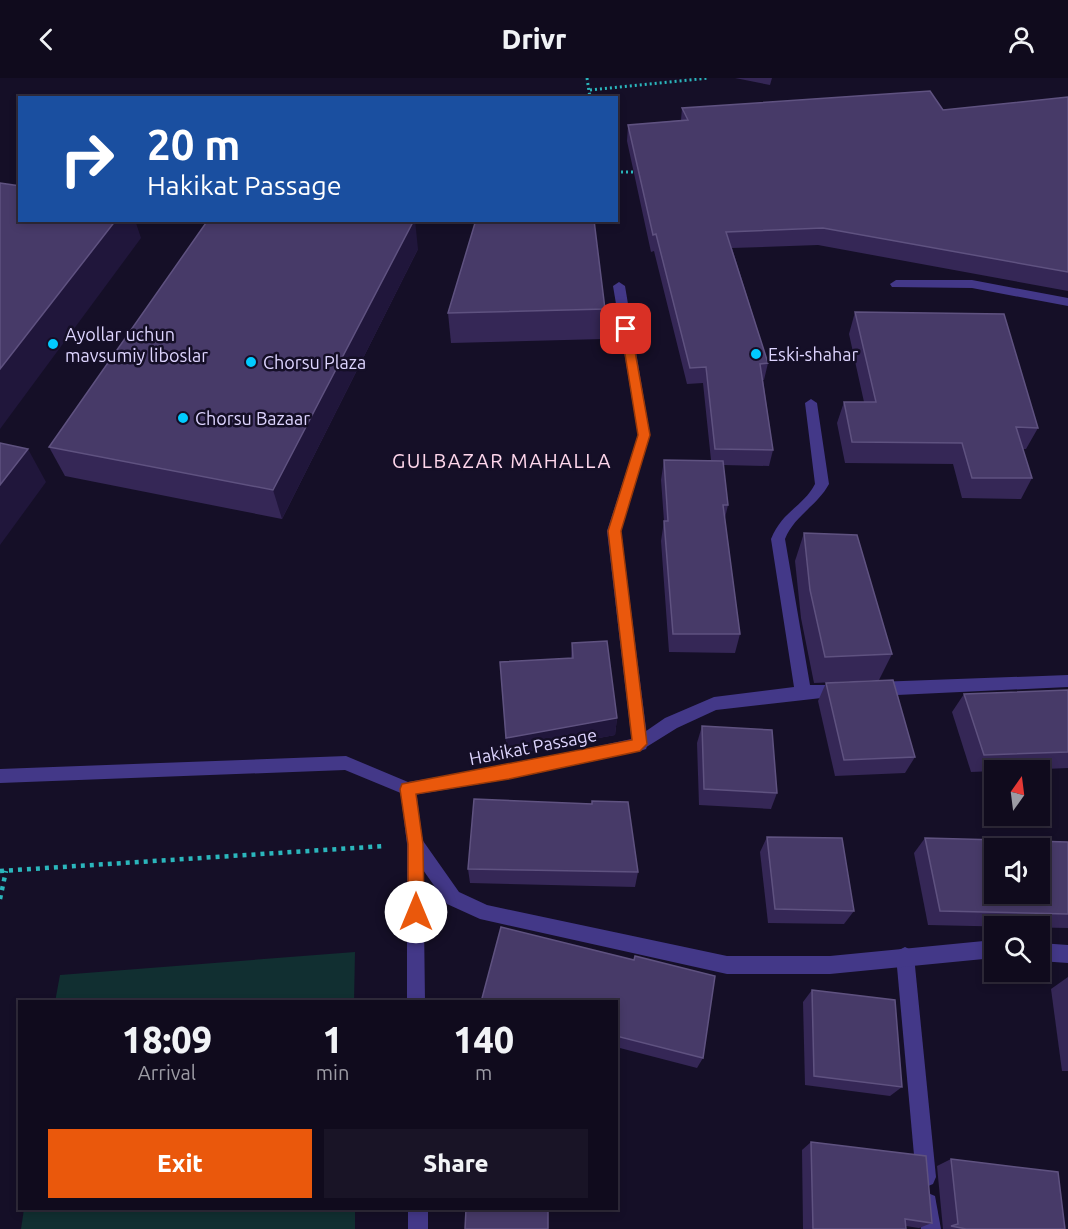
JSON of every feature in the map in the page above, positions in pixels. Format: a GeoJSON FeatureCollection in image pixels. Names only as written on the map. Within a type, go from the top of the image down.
{"type":"FeatureCollection","features":[{"type":"Feature","properties":{"kind":"street"},"geometry":{"type":"LineString","coordinates":[[896,284],[972,284],[1068,302]]}},
{"type":"Feature","properties":{"kind":"street"},"geometry":{"type":"LineString","coordinates":[[619,286],[644,435],[614,531],[640,744]]}},
{"type":"Feature","properties":{"kind":"street"},"geometry":{"type":"LineString","coordinates":[[803,692],[778,539],[783,523],[817,495],[822,484],[811,403]]}},
{"type":"Feature","properties":{"kind":"street","name":"Hakikat Passage"},"geometry":{"type":"LineString","coordinates":[[408,789],[509,772],[640,744],[671,723],[714,704],[803,692],[1068,681]]}},
{"type":"Feature","properties":{"kind":"street"},"geometry":{"type":"LineString","coordinates":[[0,776],[346,763],[408,789],[415,844],[416,1000]]}},
{"type":"Feature","properties":{"kind":"street"},"geometry":{"type":"LineString","coordinates":[[415,844],[453,898],[498,915],[727,965],[830,965],[984,950]]}},
{"type":"Feature","properties":{"kind":"street"},"geometry":{"type":"LineString","coordinates":[[1050,953],[1068,954]]}},
{"type":"Feature","properties":{"kind":"street"},"geometry":{"type":"LineString","coordinates":[[905,956],[931,1229]]}},
{"type":"Feature","properties":{"kind":"street"},"geometry":{"type":"LineString","coordinates":[[418,1210],[418,1229]]}},
{"type":"Feature","properties":{"kind":"path"},"geometry":{"type":"LineString","coordinates":[[587,78],[590,96]]}},
{"type":"Feature","properties":{"kind":"path"},"geometry":{"type":"LineString","coordinates":[[590,90],[709,78]]}},
{"type":"Feature","properties":{"kind":"path"},"geometry":{"type":"LineString","coordinates":[[618,172],[639,172]]}},
{"type":"Feature","properties":{"kind":"path"},"geometry":{"type":"LineString","coordinates":[[0,899],[3,871],[415,844]]}},
{"type":"Feature","properties":{"kind":"green space"},"geometry":{"type":"Polygon","coordinates":[[[355,952],[354,1000],[55,1000],[60,975],[355,952]]]}},
{"type":"Feature","properties":{"kind":"green space"},"geometry":{"type":"Polygon","coordinates":[[[24,1210],[355,1210],[355,1229],[21,1229],[24,1210]]]}},
{"type":"Feature","properties":{"kind":"building"},"geometry":{"type":"Polygon","coordinates":[[[930,91],[943,110],[1068,97],[1068,272],[823,228],[726,232],[768,363],[760,364],[773,450],[715,449],[706,367],[690,368],[656,234],[653,235],[628,125],[688,120],[682,108],[930,91]]]}},
{"type":"Feature","properties":{"kind":"building"},"geometry":{"type":"Polygon","coordinates":[[[0,183],[18,186],[18,222],[114,222],[0,369],[0,183]]]}},
{"type":"Feature","properties":{"kind":"building","name":"Chorsu Plaza"},"geometry":{"type":"Polygon","coordinates":[[[207,222],[413,222],[273,490],[49,447],[207,222]]]}},
{"type":"Feature","properties":{"kind":"building"},"geometry":{"type":"Polygon","coordinates":[[[594,222],[605,309],[448,313],[475,223],[594,222]]]}},
{"type":"Feature","properties":{"kind":"building"},"geometry":{"type":"Polygon","coordinates":[[[855,312],[1004,314],[1038,428],[1016,427],[1032,478],[972,478],[962,443],[852,442],[844,402],[876,402],[855,312]]]}},
{"type":"Feature","properties":{"kind":"building"},"geometry":{"type":"Polygon","coordinates":[[[0,443],[28,449],[0,485],[0,443]]]}},
{"type":"Feature","properties":{"kind":"building"},"geometry":{"type":"Polygon","coordinates":[[[664,460],[723,461],[728,505],[723,505],[740,634],[673,634],[664,521],[668,521],[664,460]]]}},
{"type":"Feature","properties":{"kind":"building"},"geometry":{"type":"Polygon","coordinates":[[[804,533],[857,535],[892,654],[825,657],[810,590],[804,533]]]}},
{"type":"Feature","properties":{"kind":"building"},"geometry":{"type":"Polygon","coordinates":[[[607,641],[617,718],[506,738],[500,662],[573,658],[572,643],[607,641]]]}},
{"type":"Feature","properties":{"kind":"building"},"geometry":{"type":"Polygon","coordinates":[[[893,680],[915,757],[844,760],[826,683],[893,680]]]}},
{"type":"Feature","properties":{"kind":"building"},"geometry":{"type":"Polygon","coordinates":[[[1068,690],[1068,752],[984,755],[964,694],[1068,690]]]}},
{"type":"Feature","properties":{"kind":"building"},"geometry":{"type":"Polygon","coordinates":[[[702,726],[772,730],[777,793],[704,789],[702,726]]]}},
{"type":"Feature","properties":{"kind":"building"},"geometry":{"type":"Polygon","coordinates":[[[474,799],[592,804],[592,801],[628,802],[638,872],[468,869],[474,799]]]}},
{"type":"Feature","properties":{"kind":"building"},"geometry":{"type":"Polygon","coordinates":[[[767,837],[842,838],[854,911],[775,909],[767,837]]]}},
{"type":"Feature","properties":{"kind":"building"},"geometry":{"type":"Polygon","coordinates":[[[925,838],[984,840],[984,904],[1050,904],[1050,841],[1068,842],[1068,914],[940,911],[925,838]]]}},
{"type":"Feature","properties":{"kind":"building"},"geometry":{"type":"Polygon","coordinates":[[[501,927],[634,960],[635,956],[715,976],[703,1058],[618,1037],[618,1000],[482,1000],[501,927]]]}},
{"type":"Feature","properties":{"kind":"building"},"geometry":{"type":"Polygon","coordinates":[[[812,990],[895,1000],[902,1087],[814,1076],[812,990]]]}},
{"type":"Feature","properties":{"kind":"building"},"geometry":{"type":"Polygon","coordinates":[[[811,1142],[926,1156],[932,1223],[905,1219],[906,1229],[813,1229],[811,1142]]]}},
{"type":"Feature","properties":{"kind":"building"},"geometry":{"type":"Polygon","coordinates":[[[951,1159],[1058,1172],[1065,1229],[966,1229],[951,1226],[958,1224],[951,1159]]]}},
{"type":"Feature","properties":{"kind":"building"},"geometry":{"type":"Polygon","coordinates":[[[466,1210],[548,1210],[548,1229],[465,1229],[466,1210]]]}},
{"type":"Feature","properties":{"kind":"place","name":"Ayollar uchun mavsumiy liboslar"},"geometry":{"type":"Point","coordinates":[53,344]}},
{"type":"Feature","properties":{"kind":"place","name":"Eski-shahar"},"geometry":{"type":"Point","coordinates":[756,354]}},
{"type":"Feature","properties":{"kind":"place","name":"Chorsu Plaza"},"geometry":{"type":"Point","coordinates":[251,362]}},
{"type":"Feature","properties":{"kind":"place","name":"Chorsu Bazaar"},"geometry":{"type":"Point","coordinates":[183,418]}},
{"type":"Feature","properties":{"kind":"district","name":"GULBAZAR MAHALLA"},"geometry":{"type":"Point","coordinates":[502,460]}},
{"type":"Feature","properties":{"kind":"route"},"geometry":{"type":"LineString","coordinates":[[416,912],[415,844],[408,789],[509,772],[640,744],[614,531],[644,435],[626,329]]}}]}
